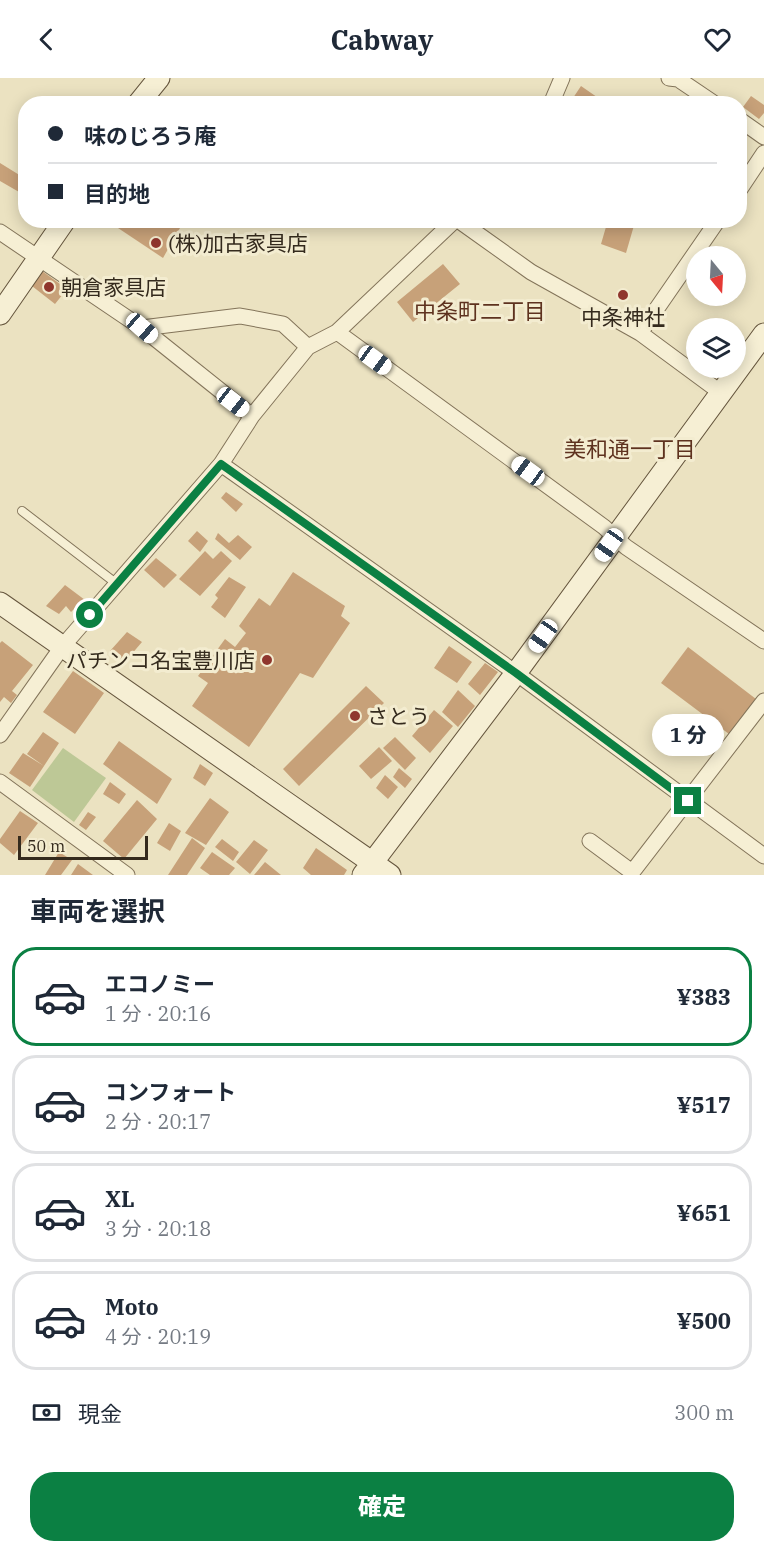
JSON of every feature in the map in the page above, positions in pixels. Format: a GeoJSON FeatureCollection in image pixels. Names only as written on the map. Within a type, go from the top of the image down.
{"type":"FeatureCollection","features":[{"type":"Feature","properties":{"kind":"street"},"geometry":{"type":"LineString","coordinates":[[144,96],[159,78]]}},
{"type":"Feature","properties":{"kind":"street"},"geometry":{"type":"LineString","coordinates":[[554,96],[562,78]]}},
{"type":"Feature","properties":{"kind":"street"},"geometry":{"type":"LineString","coordinates":[[669,78],[699,84],[709,96]]}},
{"type":"Feature","properties":{"kind":"street"},"geometry":{"type":"LineString","coordinates":[[747,125],[764,137]]}},
{"type":"Feature","properties":{"kind":"street"},"geometry":{"type":"LineString","coordinates":[[747,178],[764,153]]}},
{"type":"Feature","properties":{"kind":"street"},"geometry":{"type":"LineString","coordinates":[[0,314],[60,228]]}},
{"type":"Feature","properties":{"kind":"street"},"geometry":{"type":"LineString","coordinates":[[0,735],[62,647],[221,464],[252,416],[308,346],[337,332],[448,228]]}},
{"type":"Feature","properties":{"kind":"street"},"geometry":{"type":"LineString","coordinates":[[468,228],[531,272],[640,333],[720,393]]}},
{"type":"Feature","properties":{"kind":"street"},"geometry":{"type":"LineString","coordinates":[[640,333],[712,228]]}},
{"type":"Feature","properties":{"kind":"street"},"geometry":{"type":"LineString","coordinates":[[0,232],[142,328],[252,416]]}},
{"type":"Feature","properties":{"kind":"street"},"geometry":{"type":"LineString","coordinates":[[142,328],[240,316],[283,324],[308,346]]}},
{"type":"Feature","properties":{"kind":"street"},"geometry":{"type":"LineString","coordinates":[[337,332],[614,536],[764,641]]}},
{"type":"Feature","properties":{"kind":"street"},"geometry":{"type":"LineString","coordinates":[[0,603],[375,871],[614,536],[764,334]]}},
{"type":"Feature","properties":{"kind":"street"},"geometry":{"type":"LineString","coordinates":[[221,464],[516,673],[764,856]]}},
{"type":"Feature","properties":{"kind":"street"},"geometry":{"type":"LineString","coordinates":[[590,841],[637,872],[764,701]]}},
{"type":"Feature","properties":{"kind":"street"},"geometry":{"type":"LineString","coordinates":[[0,782],[127,875]]}},
{"type":"Feature","properties":{"kind":"lane"},"geometry":{"type":"LineString","coordinates":[[22,511],[117,584]]}},
{"type":"Feature","properties":{"kind":"green space"},"geometry":{"type":"Polygon","coordinates":[[[63,748],[106,778],[74,822],[32,790],[63,748]]]}},
{"type":"Feature","properties":{"kind":"building"},"geometry":{"type":"Polygon","coordinates":[[[581,86],[595,96],[574,96],[581,86]]]}},
{"type":"Feature","properties":{"kind":"building"},"geometry":{"type":"Polygon","coordinates":[[[751,96],[764,105],[764,113],[759,119],[747,110],[747,102],[751,96]]]}},
{"type":"Feature","properties":{"kind":"building"},"geometry":{"type":"Polygon","coordinates":[[[0,163],[18,174],[18,191],[0,181],[0,163]]]}},
{"type":"Feature","properties":{"kind":"building","name":"(株)加古家具店"},"geometry":{"type":"Polygon","coordinates":[[[118,228],[180,228],[163,258],[118,228]]]}},
{"type":"Feature","properties":{"kind":"building"},"geometry":{"type":"Polygon","coordinates":[[[606,228],[633,228],[626,253],[601,244],[606,228]]]}},
{"type":"Feature","properties":{"kind":"building"},"geometry":{"type":"Polygon","coordinates":[[[443,264],[460,284],[413,322],[397,302],[443,264]]]}},
{"type":"Feature","properties":{"kind":"building","name":"朝倉家具店"},"geometry":{"type":"Polygon","coordinates":[[[42,271],[67,289],[55,304],[32,286],[42,271]]]}},
{"type":"Feature","properties":{"kind":"building"},"geometry":{"type":"Polygon","coordinates":[[[226,492],[243,504],[236,512],[221,498],[226,492]]]}},
{"type":"Feature","properties":{"kind":"building"},"geometry":{"type":"Polygon","coordinates":[[[197,531],[208,541],[200,552],[188,541],[197,531]]]}},
{"type":"Feature","properties":{"kind":"building"},"geometry":{"type":"Polygon","coordinates":[[[218,533],[229,543],[238,535],[252,547],[240,560],[215,539],[218,533]]]}},
{"type":"Feature","properties":{"kind":"building"},"geometry":{"type":"Polygon","coordinates":[[[205,551],[213,559],[221,551],[232,561],[200,596],[179,579],[205,551]]]}},
{"type":"Feature","properties":{"kind":"building"},"geometry":{"type":"Polygon","coordinates":[[[156,558],[177,575],[164,588],[144,570],[156,558]]]}},
{"type":"Feature","properties":{"kind":"building","name":"パチンコ名宝豊川店"},"geometry":{"type":"Polygon","coordinates":[[[293,572],[345,606],[341,616],[350,623],[313,678],[300,673],[249,747],[192,706],[208,683],[198,676],[225,639],[235,647],[246,633],[239,626],[259,598],[270,606],[293,572]]]}},
{"type":"Feature","properties":{"kind":"building"},"geometry":{"type":"Polygon","coordinates":[[[229,577],[246,587],[225,618],[211,607],[218,598],[215,595],[229,577]]]}},
{"type":"Feature","properties":{"kind":"building"},"geometry":{"type":"Polygon","coordinates":[[[65,585],[89,603],[83,610],[77,606],[71,612],[66,606],[59,614],[46,606],[65,585]]]}},
{"type":"Feature","properties":{"kind":"building"},"geometry":{"type":"Polygon","coordinates":[[[127,632],[142,642],[124,663],[110,651],[127,632]]]}},
{"type":"Feature","properties":{"kind":"building"},"geometry":{"type":"Polygon","coordinates":[[[2,641],[33,665],[12,691],[17,695],[11,703],[4,697],[0,702],[0,643],[2,641]]]}},
{"type":"Feature","properties":{"kind":"building"},"geometry":{"type":"Polygon","coordinates":[[[449,646],[472,662],[457,683],[434,668],[449,646]]]}},
{"type":"Feature","properties":{"kind":"building"},"geometry":{"type":"Polygon","coordinates":[[[688,647],[756,699],[729,734],[661,683],[688,647]]]}},
{"type":"Feature","properties":{"kind":"building"},"geometry":{"type":"Polygon","coordinates":[[[485,663],[498,672],[480,695],[468,684],[485,663]]]}},
{"type":"Feature","properties":{"kind":"building"},"geometry":{"type":"Polygon","coordinates":[[[73,671],[104,693],[75,734],[43,712],[73,671]]]}},
{"type":"Feature","properties":{"kind":"building"},"geometry":{"type":"Polygon","coordinates":[[[366,686],[384,703],[299,786],[283,769],[366,686]]]}},
{"type":"Feature","properties":{"kind":"building"},"geometry":{"type":"Polygon","coordinates":[[[458,690],[475,706],[458,727],[442,712],[458,690]]]}},
{"type":"Feature","properties":{"kind":"building"},"geometry":{"type":"Polygon","coordinates":[[[434,710],[453,726],[430,753],[412,736],[434,710]]]}},
{"type":"Feature","properties":{"kind":"building"},"geometry":{"type":"Polygon","coordinates":[[[43,732],[59,743],[44,766],[27,754],[43,732]]]}},
{"type":"Feature","properties":{"kind":"building"},"geometry":{"type":"Polygon","coordinates":[[[395,737],[416,758],[405,770],[383,748],[395,737]]]}},
{"type":"Feature","properties":{"kind":"building"},"geometry":{"type":"Polygon","coordinates":[[[119,741],[172,779],[157,804],[103,764],[119,741]]]}},
{"type":"Feature","properties":{"kind":"building"},"geometry":{"type":"Polygon","coordinates":[[[379,747],[392,761],[371,779],[359,766],[379,747]]]}},
{"type":"Feature","properties":{"kind":"building"},"geometry":{"type":"Polygon","coordinates":[[[23,753],[44,766],[30,787],[9,773],[23,753]]]}},
{"type":"Feature","properties":{"kind":"building"},"geometry":{"type":"Polygon","coordinates":[[[200,764],[213,773],[205,786],[193,778],[200,764]]]}},
{"type":"Feature","properties":{"kind":"building"},"geometry":{"type":"Polygon","coordinates":[[[399,768],[412,779],[405,788],[393,777],[399,768]]]}},
{"type":"Feature","properties":{"kind":"building"},"geometry":{"type":"Polygon","coordinates":[[[385,775],[398,787],[388,799],[376,788],[385,775]]]}},
{"type":"Feature","properties":{"kind":"building"},"geometry":{"type":"Polygon","coordinates":[[[110,782],[126,794],[119,804],[103,794],[110,782]]]}},
{"type":"Feature","properties":{"kind":"building"},"geometry":{"type":"Polygon","coordinates":[[[210,798],[229,812],[206,845],[185,833],[210,798]]]}},
{"type":"Feature","properties":{"kind":"building"},"geometry":{"type":"Polygon","coordinates":[[[137,800],[157,819],[124,859],[103,841],[137,800]]]}},
{"type":"Feature","properties":{"kind":"building"},"geometry":{"type":"Polygon","coordinates":[[[20,811],[38,823],[14,855],[0,843],[0,839],[20,811]]]}},
{"type":"Feature","properties":{"kind":"building"},"geometry":{"type":"Polygon","coordinates":[[[88,812],[96,817],[86,830],[79,825],[88,812]]]}},
{"type":"Feature","properties":{"kind":"building"},"geometry":{"type":"Polygon","coordinates":[[[169,823],[181,831],[170,851],[157,843],[169,823]]]}},
{"type":"Feature","properties":{"kind":"building"},"geometry":{"type":"Polygon","coordinates":[[[192,838],[205,848],[187,875],[168,875],[192,838]]]}},
{"type":"Feature","properties":{"kind":"building"},"geometry":{"type":"Polygon","coordinates":[[[222,839],[239,852],[233,861],[215,847],[222,839]]]}},
{"type":"Feature","properties":{"kind":"building"},"geometry":{"type":"Polygon","coordinates":[[[254,840],[268,850],[250,874],[236,862],[254,840]]]}},
{"type":"Feature","properties":{"kind":"building"},"geometry":{"type":"Polygon","coordinates":[[[316,848],[347,870],[344,875],[311,875],[303,868],[316,848]]]}},
{"type":"Feature","properties":{"kind":"building"},"geometry":{"type":"Polygon","coordinates":[[[59,852],[72,860],[61,875],[45,875],[59,852]]]}},
{"type":"Feature","properties":{"kind":"building"},"geometry":{"type":"Polygon","coordinates":[[[212,852],[235,868],[229,875],[210,875],[200,868],[212,852]]]}},
{"type":"Feature","properties":{"kind":"building"},"geometry":{"type":"Polygon","coordinates":[[[265,862],[281,875],[254,875],[265,862]]]}},
{"type":"Feature","properties":{"kind":"building"},"geometry":{"type":"Polygon","coordinates":[[[78,864],[93,875],[71,875],[78,864]]]}},
{"type":"Feature","properties":{"kind":"place","name":"(株)加古家具店"},"geometry":{"type":"Point","coordinates":[156,243]}},
{"type":"Feature","properties":{"kind":"place","name":"朝倉家具店"},"geometry":{"type":"Point","coordinates":[49,287]}},
{"type":"Feature","properties":{"kind":"place","name":"中条神社"},"geometry":{"type":"Point","coordinates":[623,295]}},
{"type":"Feature","properties":{"kind":"place","name":"パチンコ名宝豊川店"},"geometry":{"type":"Point","coordinates":[267,660]}},
{"type":"Feature","properties":{"kind":"place","name":"さとう"},"geometry":{"type":"Point","coordinates":[355,716]}},
{"type":"Feature","properties":{"kind":"district","name":"中条町二丁目"},"geometry":{"type":"Point","coordinates":[480,310]}},
{"type":"Feature","properties":{"kind":"district","name":"美和通一丁目"},"geometry":{"type":"Point","coordinates":[630,448]}},
{"type":"Feature","properties":{"kind":"route"},"geometry":{"type":"LineString","coordinates":[[90,615],[221,464],[516,673],[688,801]]}}]}
